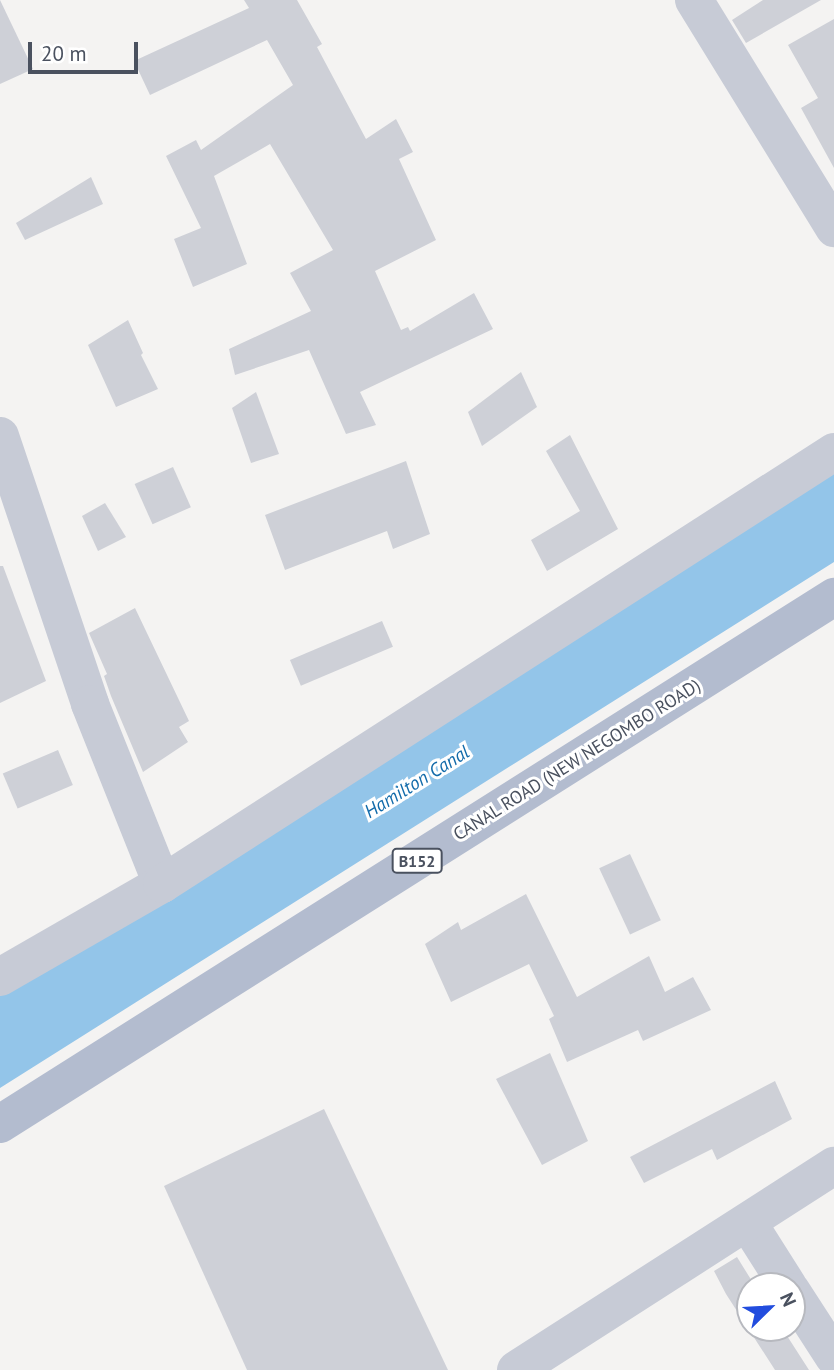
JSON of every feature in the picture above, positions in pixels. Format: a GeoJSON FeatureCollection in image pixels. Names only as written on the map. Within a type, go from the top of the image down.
{"type":"FeatureCollection","features":[{"type":"Feature","properties":{"kind":"main road","name":"CANAL ROAD (NEW NEGOMBO ROAD)"},"geometry":{"type":"LineString","coordinates":[[0,1124],[834,597]]}},
{"type":"Feature","properties":{"kind":"street"},"geometry":{"type":"LineString","coordinates":[[694,0],[834,228]]}},
{"type":"Feature","properties":{"kind":"street"},"geometry":{"type":"LineString","coordinates":[[0,436],[90,704],[162,884]]}},
{"type":"Feature","properties":{"kind":"street"},"geometry":{"type":"LineString","coordinates":[[0,977],[162,884],[834,452]]}},
{"type":"Feature","properties":{"kind":"street"},"geometry":{"type":"LineString","coordinates":[[516,1370],[834,1167]]}},
{"type":"Feature","properties":{"kind":"street"},"geometry":{"type":"LineString","coordinates":[[748,1223],[779,1272]]}},
{"type":"Feature","properties":{"kind":"street"},"geometry":{"type":"LineString","coordinates":[[806,1314],[834,1357]]}},
{"type":"Feature","properties":{"kind":"water","name":"Hamilton Canal"},"geometry":{"type":"Polygon","coordinates":[[[834,464],[834,562],[0,1088],[0,996],[243,848],[834,464]]]}},
{"type":"Feature","properties":{"kind":"building"},"geometry":{"type":"Polygon","coordinates":[[[0,0],[33,69],[0,84],[0,0]]]}},
{"type":"Feature","properties":{"kind":"building"},"geometry":{"type":"Polygon","coordinates":[[[244,0],[297,0],[322,44],[317,47],[366,139],[396,119],[413,152],[399,159],[436,240],[375,271],[401,330],[408,327],[410,331],[474,293],[493,329],[360,392],[376,425],[346,434],[309,350],[235,375],[229,349],[311,311],[290,273],[333,250],[270,144],[214,176],[247,264],[193,287],[174,239],[201,228],[166,156],[196,140],[201,150],[293,85],[267,40],[150,95],[134,61],[249,8],[244,0]]]}},
{"type":"Feature","properties":{"kind":"building"},"geometry":{"type":"Polygon","coordinates":[[[763,0],[821,0],[746,43],[732,20],[763,0]]]}},
{"type":"Feature","properties":{"kind":"building"},"geometry":{"type":"Polygon","coordinates":[[[834,19],[834,168],[801,108],[818,98],[788,45],[834,19]]]}},
{"type":"Feature","properties":{"kind":"building"},"geometry":{"type":"Polygon","coordinates":[[[91,177],[103,204],[25,240],[16,223],[91,177]]]}},
{"type":"Feature","properties":{"kind":"building"},"geometry":{"type":"Polygon","coordinates":[[[128,320],[158,389],[116,407],[88,345],[128,320]]]}},
{"type":"Feature","properties":{"kind":"building"},"geometry":{"type":"Polygon","coordinates":[[[521,372],[537,407],[482,446],[468,412],[521,372]]]}},
{"type":"Feature","properties":{"kind":"building"},"geometry":{"type":"Polygon","coordinates":[[[256,392],[279,454],[251,463],[232,408],[256,392]]]}},
{"type":"Feature","properties":{"kind":"building"},"geometry":{"type":"Polygon","coordinates":[[[570,435],[618,529],[547,571],[531,540],[580,511],[546,451],[570,435]]]}},
{"type":"Feature","properties":{"kind":"building"},"geometry":{"type":"Polygon","coordinates":[[[406,461],[430,534],[393,549],[387,531],[285,570],[265,515],[406,461]]]}},
{"type":"Feature","properties":{"kind":"building"},"geometry":{"type":"Polygon","coordinates":[[[173,467],[191,507],[153,524],[135,484],[173,467]]]}},
{"type":"Feature","properties":{"kind":"building"},"geometry":{"type":"Polygon","coordinates":[[[105,503],[126,537],[98,551],[82,516],[105,503]]]}},
{"type":"Feature","properties":{"kind":"building"},"geometry":{"type":"Polygon","coordinates":[[[0,566],[3,566],[46,681],[0,703],[0,566]]]}},
{"type":"Feature","properties":{"kind":"building"},"geometry":{"type":"Polygon","coordinates":[[[135,608],[189,721],[179,727],[188,742],[143,772],[111,696],[104,676],[107,674],[89,633],[135,608]]]}},
{"type":"Feature","properties":{"kind":"building"},"geometry":{"type":"Polygon","coordinates":[[[382,621],[393,647],[301,686],[290,660],[382,621]]]}},
{"type":"Feature","properties":{"kind":"building"},"geometry":{"type":"Polygon","coordinates":[[[58,750],[73,785],[18,808],[3,773],[58,750]]]}},
{"type":"Feature","properties":{"kind":"building"},"geometry":{"type":"Polygon","coordinates":[[[630,854],[661,920],[630,935],[599,868],[630,854]]]}},
{"type":"Feature","properties":{"kind":"building"},"geometry":{"type":"Polygon","coordinates":[[[526,894],[577,997],[649,956],[665,992],[693,977],[711,1010],[643,1041],[638,1030],[567,1062],[549,1019],[554,1016],[529,964],[451,1002],[425,944],[458,922],[461,930],[526,894]]]}},
{"type":"Feature","properties":{"kind":"building"},"geometry":{"type":"Polygon","coordinates":[[[550,1053],[588,1141],[542,1165],[496,1079],[550,1053]]]}},
{"type":"Feature","properties":{"kind":"building"},"geometry":{"type":"Polygon","coordinates":[[[775,1081],[792,1119],[717,1160],[712,1149],[644,1183],[630,1157],[775,1081]]]}},
{"type":"Feature","properties":{"kind":"building"},"geometry":{"type":"Polygon","coordinates":[[[324,1109],[448,1370],[247,1370],[164,1186],[324,1109]]]}},
{"type":"Feature","properties":{"kind":"building"},"geometry":{"type":"Polygon","coordinates":[[[737,1257],[746,1272],[736,1272],[736,1310],[726,1294],[714,1271],[737,1257]]]}},
{"type":"Feature","properties":{"kind":"building"},"geometry":{"type":"Polygon","coordinates":[[[757,1342],[791,1342],[809,1370],[775,1370],[757,1342]]]}}]}
